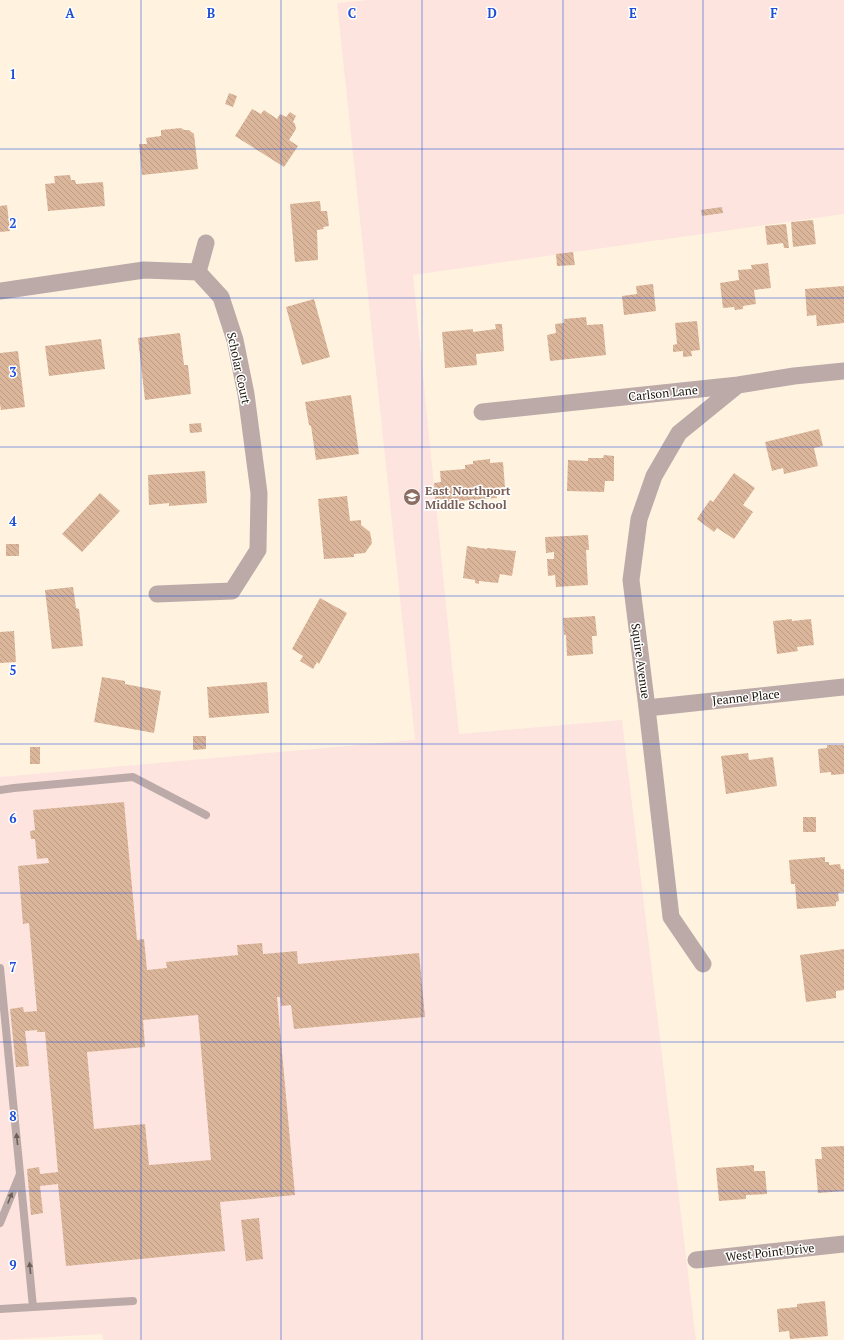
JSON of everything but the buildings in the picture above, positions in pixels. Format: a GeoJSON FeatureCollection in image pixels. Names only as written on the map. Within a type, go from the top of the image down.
{"type":"FeatureCollection","features":[{"type":"Feature","properties":{"kind":"street"},"geometry":{"type":"LineString","coordinates":[[0,291],[144,270],[198,272],[206,243]]}},
{"type":"Feature","properties":{"kind":"street","name":"Scholar Court"},"geometry":{"type":"LineString","coordinates":[[157,594],[232,591],[258,550],[259,493],[246,394],[235,340],[221,297],[198,272]]}},
{"type":"Feature","properties":{"kind":"street","name":"Carlson Lane"},"geometry":{"type":"LineString","coordinates":[[482,412],[738,385],[794,376],[844,371]]}},
{"type":"Feature","properties":{"kind":"street","name":"Squire Avenue"},"geometry":{"type":"LineString","coordinates":[[703,964],[671,917],[647,708],[630,580],[639,519],[654,476],[679,433],[738,385]]}},
{"type":"Feature","properties":{"kind":"street","name":"Jeanne Place"},"geometry":{"type":"LineString","coordinates":[[647,708],[844,687]]}},
{"type":"Feature","properties":{"kind":"street","name":"West Point Drive"},"geometry":{"type":"LineString","coordinates":[[696,1260],[844,1244]]}},
{"type":"Feature","properties":{"kind":"lane"},"geometry":{"type":"LineString","coordinates":[[0,790],[133,777],[206,815]]}},
{"type":"Feature","properties":{"kind":"lane"},"geometry":{"type":"LineString","coordinates":[[0,968],[33,1307]]}},
{"type":"Feature","properties":{"kind":"lane"},"geometry":{"type":"LineString","coordinates":[[0,1223],[20,1173]]}},
{"type":"Feature","properties":{"kind":"lane"},"geometry":{"type":"LineString","coordinates":[[0,1309],[133,1301]]}},
{"type":"Feature","properties":{"kind":"shaded area","name":"East Northport Middle School"},"geometry":{"type":"Polygon","coordinates":[[[368,0],[844,0],[844,214],[413,275],[459,734],[622,720],[696,1340],[103,1340],[102,1334],[0,1340],[0,777],[415,740],[337,3],[368,0]]]}},
{"type":"Feature","properties":{"kind":"place","name":"East Northport Middle School"},"geometry":{"type":"Point","coordinates":[412,497]}}]}
